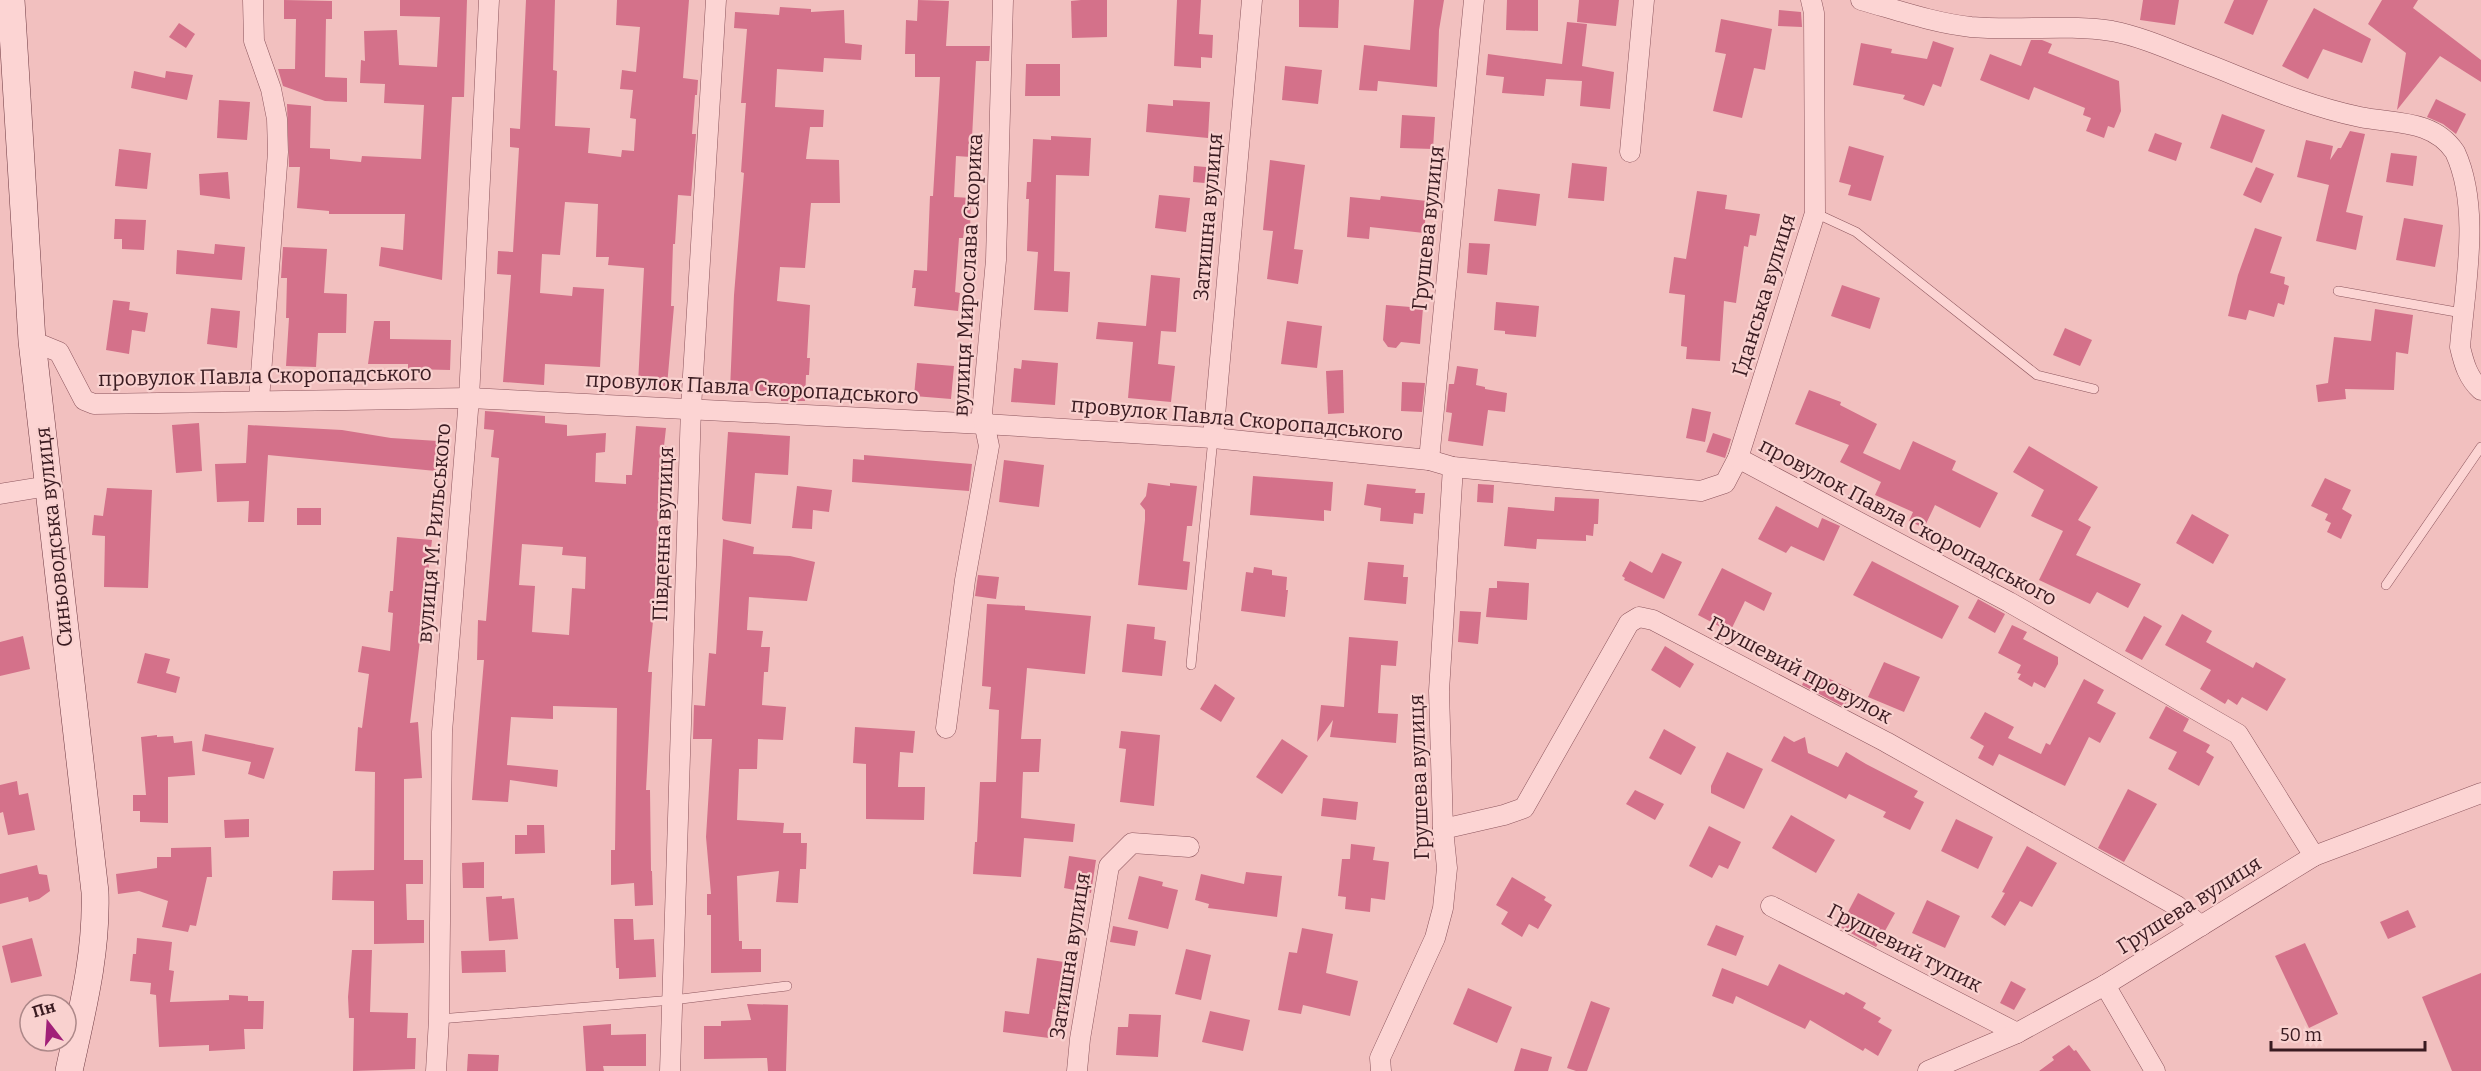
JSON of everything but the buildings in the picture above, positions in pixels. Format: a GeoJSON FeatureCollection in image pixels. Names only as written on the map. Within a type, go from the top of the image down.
{"type":"FeatureCollection","features":[{"type":"Feature","properties":{"kind":"street","name":"Синьоводська вулиця"},"geometry":{"type":"LineString","coordinates":[[11,0],[32,340],[95,915],[91,970],[69,1071]]}},
{"type":"Feature","properties":{"kind":"street"},"geometry":{"type":"LineString","coordinates":[[253,0],[254,41],[271,89],[277,119],[278,141],[259,400]]}},
{"type":"Feature","properties":{"kind":"street","name":"вулиця М. Рильського"},"geometry":{"type":"LineString","coordinates":[[436,1071],[440,1019],[442,732],[469,398],[489,0]]}},
{"type":"Feature","properties":{"kind":"street","name":"Південна вулиця"},"geometry":{"type":"LineString","coordinates":[[670,1071],[691,408],[716,0]]}},
{"type":"Feature","properties":{"kind":"street","name":"вулиця Мирослава Скорика"},"geometry":{"type":"LineString","coordinates":[[946,728],[964,580],[989,446],[982,413],[996,260],[1003,0]]}},
{"type":"Feature","properties":{"kind":"street","name":"Затишна вулиця"},"geometry":{"type":"LineString","coordinates":[[1213,438],[1252,0]]}},
{"type":"Feature","properties":{"kind":"street","name":"Грушева вулиця"},"geometry":{"type":"LineString","coordinates":[[1429,460],[1474,0]]}},
{"type":"Feature","properties":{"kind":"street"},"geometry":{"type":"LineString","coordinates":[[1630,152],[1644,0]]}},
{"type":"Feature","properties":{"kind":"street","name":"Ґданська вулиця"},"geometry":{"type":"LineString","coordinates":[[1738,458],[1815,213],[1814,13],[1811,0]]}},
{"type":"Feature","properties":{"kind":"street"},"geometry":{"type":"LineString","coordinates":[[1861,0],[1923,18],[1971,27],[2066,27],[2113,32],[2156,44],[2308,103],[2361,117],[2414,124],[2434,132],[2454,150],[2466,172],[2474,212],[2474,234],[2462,313],[2460,347],[2465,367],[2473,383],[2481,390]]}},
{"type":"Feature","properties":{"kind":"street","name":"провулок Павла Скоропадського"},"geometry":{"type":"LineString","coordinates":[[32,340],[59,352],[84,400],[94,404],[469,398],[691,408],[1213,438],[1429,460],[1453,467],[1701,491],[1725,483],[1738,458],[2008,602],[2238,734],[2314,856]]}},
{"type":"Feature","properties":{"kind":"street","name":"Грушева вулиця"},"geometry":{"type":"LineString","coordinates":[[1381,1071],[1380,1058],[1435,938],[1443,908],[1447,868],[1443,829],[1439,692],[1453,467]]}},
{"type":"Feature","properties":{"kind":"street"},"geometry":{"type":"LineString","coordinates":[[0,494],[48,486]]}},
{"type":"Feature","properties":{"kind":"street","name":"Грушевий провулок"},"geometry":{"type":"LineString","coordinates":[[1443,829],[1524,808],[1629,623],[1640,617],[1653,620],[1886,742],[2177,906],[2201,926]]}},
{"type":"Feature","properties":{"kind":"street","name":"Грушева вулиця"},"geometry":{"type":"LineString","coordinates":[[1928,1071],[2017,1033],[2105,985],[2314,856],[2481,793]]}},
{"type":"Feature","properties":{"kind":"street","name":"Затишна вулиця"},"geometry":{"type":"LineString","coordinates":[[1077,1071],[1080,1039],[1109,866],[1132,843],[1189,847]]}},
{"type":"Feature","properties":{"kind":"street","name":"Грушевий тупик"},"geometry":{"type":"LineString","coordinates":[[1771,906],[2017,1033]]}},
{"type":"Feature","properties":{"kind":"street"},"geometry":{"type":"LineString","coordinates":[[2105,985],[2155,1071]]}},
{"type":"Feature","properties":{"kind":"lane"},"geometry":{"type":"LineString","coordinates":[[1815,213],[1856,232],[2037,375],[2094,389]]}},
{"type":"Feature","properties":{"kind":"lane"},"geometry":{"type":"LineString","coordinates":[[2338,291],[2462,313]]}},
{"type":"Feature","properties":{"kind":"lane"},"geometry":{"type":"LineString","coordinates":[[1191,664],[1213,438]]}},
{"type":"Feature","properties":{"kind":"lane"},"geometry":{"type":"LineString","coordinates":[[2386,585],[2481,447]]}},
{"type":"Feature","properties":{"kind":"lane"},"geometry":{"type":"LineString","coordinates":[[440,1019],[673,1000],[788,986]]}}]}
